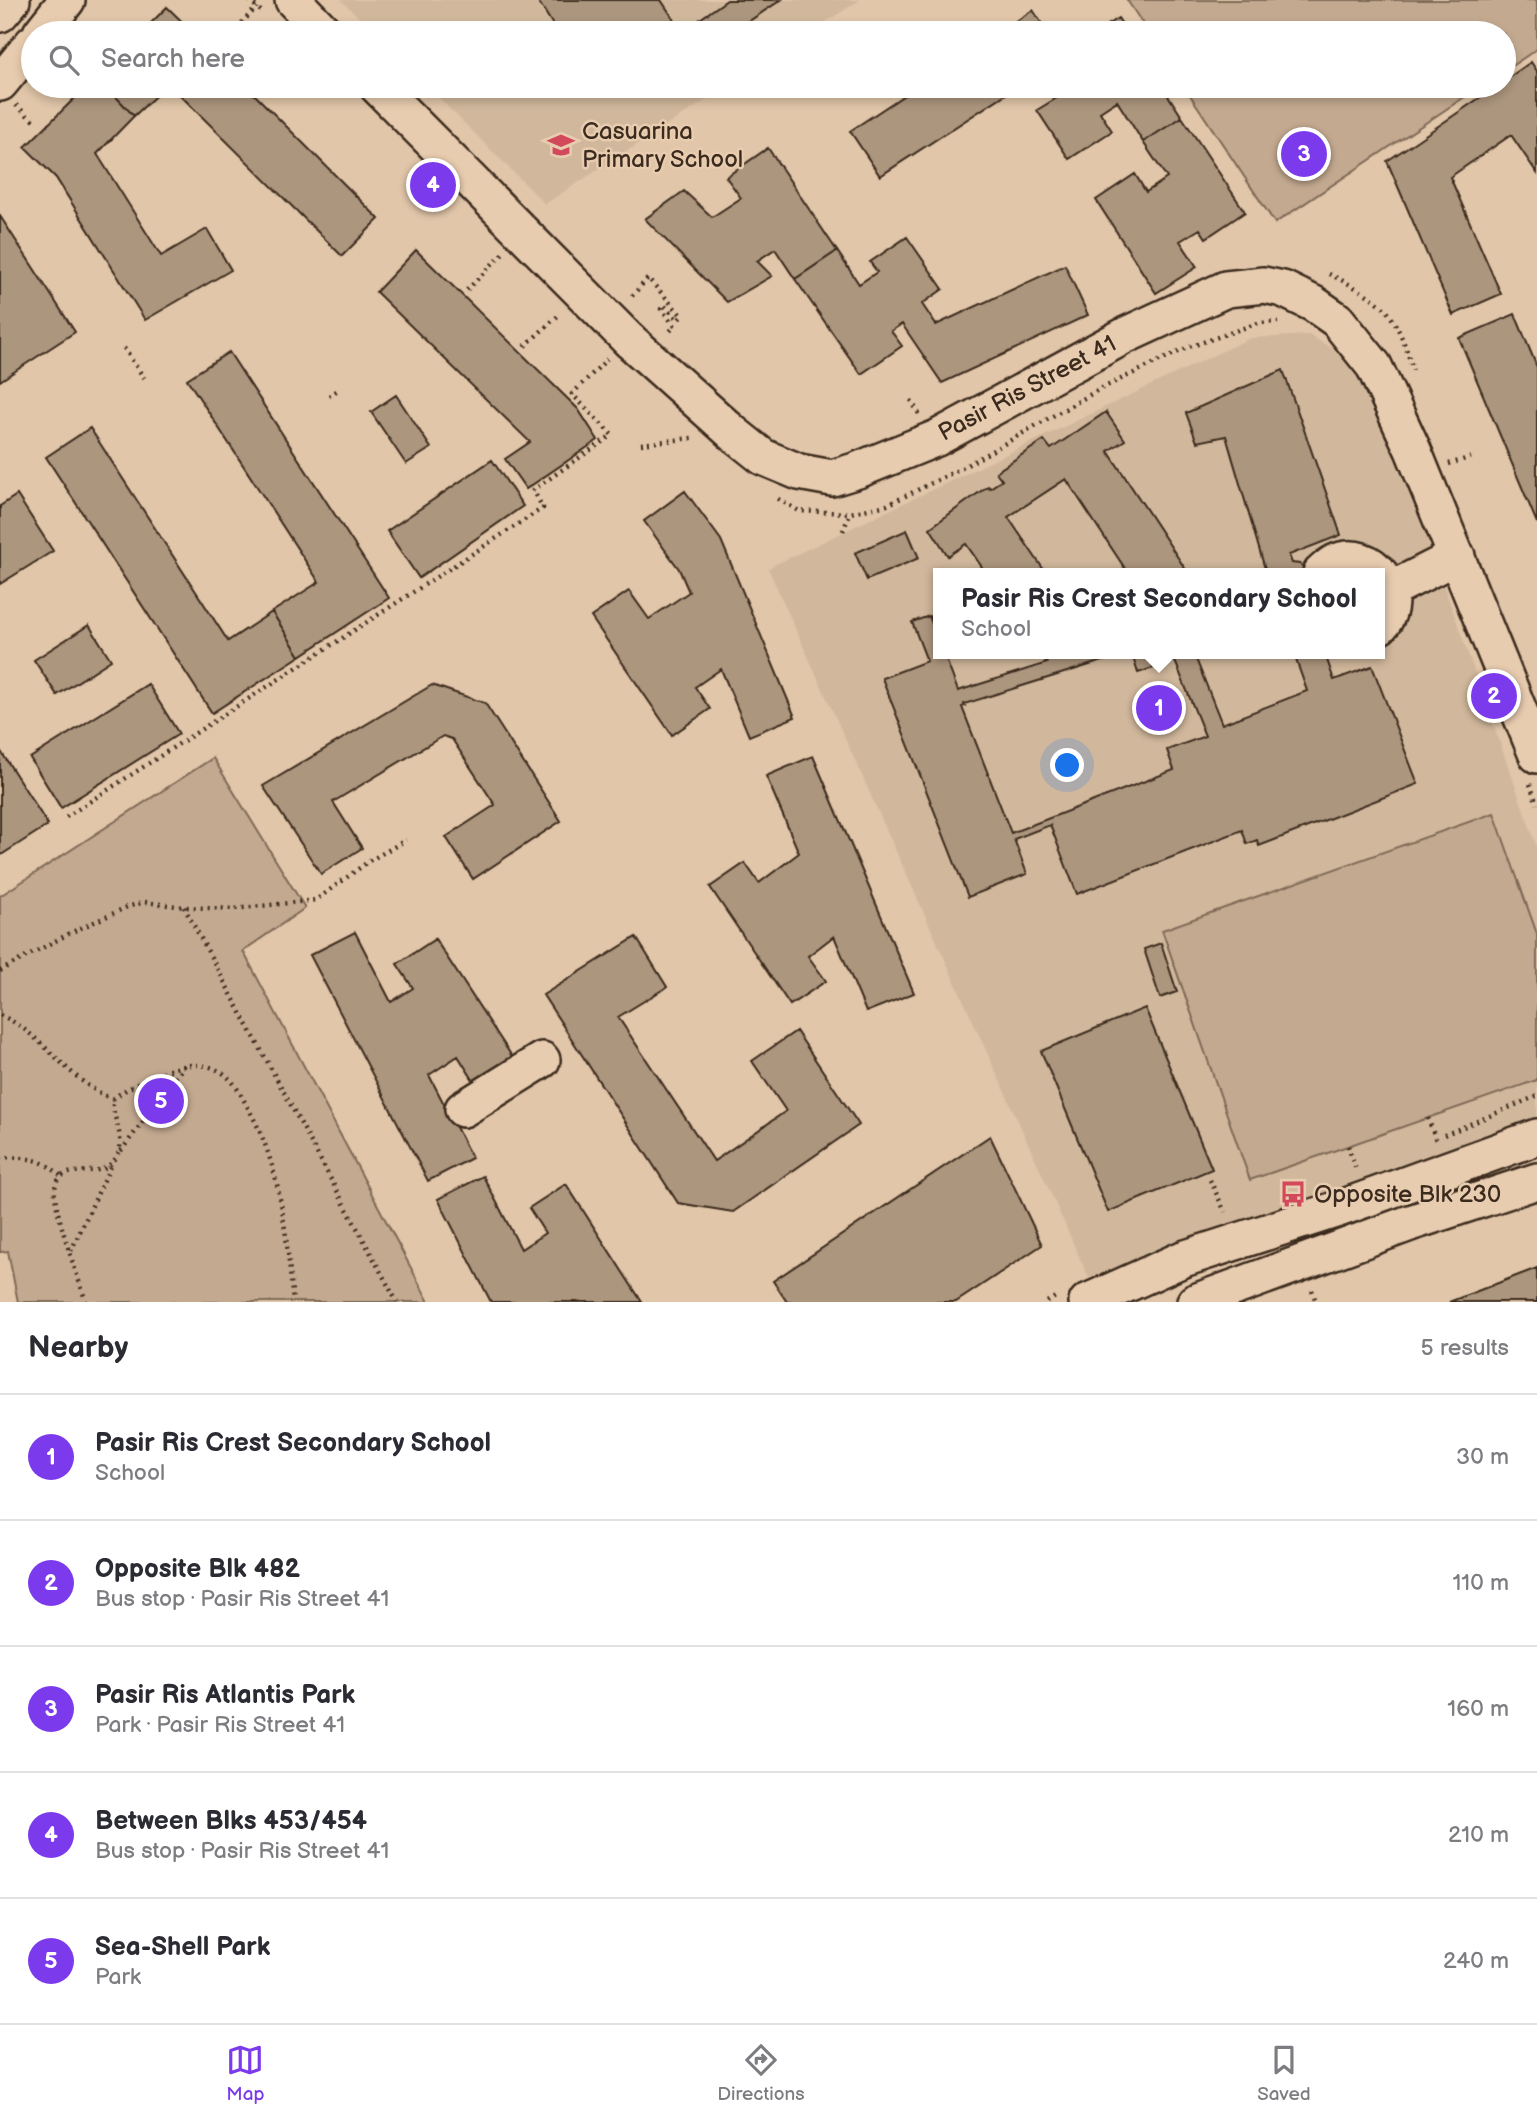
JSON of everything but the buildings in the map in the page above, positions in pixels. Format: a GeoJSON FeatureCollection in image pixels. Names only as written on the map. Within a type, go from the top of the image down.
{"type":"FeatureCollection","features":[{"type":"Feature","properties":{"kind":"street"},"geometry":{"type":"LineString","coordinates":[[50,21],[67,0]]}},
{"type":"Feature","properties":{"kind":"street"},"geometry":{"type":"LineString","coordinates":[[293,0],[314,21]]}},
{"type":"Feature","properties":{"kind":"street"},"geometry":{"type":"LineString","coordinates":[[0,83],[21,58]]}},
{"type":"Feature","properties":{"kind":"street","name":"Pasir Ris Street 41"},"geometry":{"type":"LineString","coordinates":[[389,98],[628,340],[763,457],[799,472],[832,478],[937,438],[1126,335],[1226,289],[1264,285],[1283,289],[1314,304],[1338,320],[1374,366],[1413,450],[1457,556],[1533,767]]}},
{"type":"Feature","properties":{"kind":"street"},"geometry":{"type":"LineString","coordinates":[[1390,590],[1457,556]]}},
{"type":"Feature","properties":{"kind":"street"},"geometry":{"type":"LineString","coordinates":[[1328,568],[1334,563],[1351,559],[1368,563],[1374,568]]}},
{"type":"Feature","properties":{"kind":"street"},"geometry":{"type":"LineString","coordinates":[[1385,580],[1390,590],[1390,607],[1385,616]]}},
{"type":"Feature","properties":{"kind":"street"},"geometry":{"type":"LineString","coordinates":[[463,1109],[542,1060]]}},
{"type":"Feature","properties":{"kind":"street"},"geometry":{"type":"LineString","coordinates":[[1087,1302],[1183,1258],[1341,1208],[1537,1137]]}},
{"type":"Feature","properties":{"kind":"street"},"geometry":{"type":"LineString","coordinates":[[1195,1302],[1397,1228],[1537,1181]]}},
{"type":"Feature","properties":{"kind":"path"},"geometry":{"type":"LineString","coordinates":[[244,21],[257,7]]}},
{"type":"Feature","properties":{"kind":"path"},"geometry":{"type":"LineString","coordinates":[[22,110],[36,124]]}},
{"type":"Feature","properties":{"kind":"path"},"geometry":{"type":"LineString","coordinates":[[467,290],[504,252]]}},
{"type":"Feature","properties":{"kind":"path"},"geometry":{"type":"LineString","coordinates":[[1321,270],[1346,282],[1388,311],[1402,335],[1414,374]]}},
{"type":"Feature","properties":{"kind":"path"},"geometry":{"type":"LineString","coordinates":[[641,305],[632,296],[648,278],[682,316],[678,320],[664,305],[661,309],[675,326],[669,332]]}},
{"type":"Feature","properties":{"kind":"path"},"geometry":{"type":"LineString","coordinates":[[525,346],[563,312]]}},
{"type":"Feature","properties":{"kind":"path"},"geometry":{"type":"LineString","coordinates":[[960,468],[1100,389],[1189,347],[1258,323],[1280,321]]}},
{"type":"Feature","properties":{"kind":"path"},"geometry":{"type":"LineString","coordinates":[[660,323],[677,340]]}},
{"type":"Feature","properties":{"kind":"path"},"geometry":{"type":"LineString","coordinates":[[65,817],[543,508],[533,490],[612,435],[572,394],[628,340]]}},
{"type":"Feature","properties":{"kind":"path"},"geometry":{"type":"LineString","coordinates":[[124,348],[144,378]]}},
{"type":"Feature","properties":{"kind":"path"},"geometry":{"type":"LineString","coordinates":[[329,396],[339,388]]}},
{"type":"Feature","properties":{"kind":"path"},"geometry":{"type":"LineString","coordinates":[[911,400],[937,438]]}},
{"type":"Feature","properties":{"kind":"path"},"geometry":{"type":"LineString","coordinates":[[641,444],[699,437]]}},
{"type":"Feature","properties":{"kind":"path"},"geometry":{"type":"LineString","coordinates":[[1445,465],[1472,457]]}},
{"type":"Feature","properties":{"kind":"path"},"geometry":{"type":"LineString","coordinates":[[843,531],[850,513]]}},
{"type":"Feature","properties":{"kind":"path"},"geometry":{"type":"LineString","coordinates":[[1533,767],[1537,804]]}},
{"type":"Feature","properties":{"kind":"path"},"geometry":{"type":"LineString","coordinates":[[0,971],[70,933],[127,907],[145,902],[234,909],[316,900],[369,861],[406,840]]}},
{"type":"Feature","properties":{"kind":"path"},"geometry":{"type":"LineString","coordinates":[[184,907],[397,1302]]}},
{"type":"Feature","properties":{"kind":"path"},"geometry":{"type":"LineString","coordinates":[[0,1015],[27,1030],[87,1084],[113,1099]]}},
{"type":"Feature","properties":{"kind":"path"},"geometry":{"type":"LineString","coordinates":[[71,1251],[111,1164],[186,1065]]}},
{"type":"Feature","properties":{"kind":"path"},"geometry":{"type":"LineString","coordinates":[[117,1156],[121,1145],[112,1108],[113,1099],[122,1091],[175,1067],[204,1066],[221,1072],[236,1086],[268,1148],[280,1194],[293,1302]]}},
{"type":"Feature","properties":{"kind":"path"},"geometry":{"type":"LineString","coordinates":[[1424,1143],[1537,1096]]}},
{"type":"Feature","properties":{"kind":"path"},"geometry":{"type":"LineString","coordinates":[[1428,1118],[1437,1149]]}},
{"type":"Feature","properties":{"kind":"path"},"geometry":{"type":"LineString","coordinates":[[1348,1146],[1359,1177]]}},
{"type":"Feature","properties":{"kind":"path"},"geometry":{"type":"LineString","coordinates":[[0,1157],[30,1158],[49,1164],[61,1176]]}},
{"type":"Feature","properties":{"kind":"path"},"geometry":{"type":"LineString","coordinates":[[86,1302],[55,1195],[56,1184],[61,1176],[72,1172],[93,1172],[111,1164]]}},
{"type":"Feature","properties":{"kind":"path"},"geometry":{"type":"LineString","coordinates":[[1343,1172],[1367,1164]]}},
{"type":"Feature","properties":{"kind":"path"},"geometry":{"type":"LineString","coordinates":[[1209,1180],[1224,1212]]}},
{"type":"Feature","properties":{"kind":"shaded area"},"geometry":{"type":"Polygon","coordinates":[[[341,0],[860,0],[827,21],[363,21],[341,0]]]}},
{"type":"Feature","properties":{"kind":"shaded area"},"geometry":{"type":"Polygon","coordinates":[[[1127,0],[1537,0],[1537,49],[1516,63],[1516,21],[1141,21],[1127,0]]]}},
{"type":"Feature","properties":{"kind":"shaded area","name":"Casuarina Primary School"},"geometry":{"type":"Polygon","coordinates":[[[439,98],[709,98],[545,204],[439,98]]]}},
{"type":"Feature","properties":{"kind":"shaded area"},"geometry":{"type":"Polygon","coordinates":[[[1192,98],[1463,98],[1275,223],[1192,98]]]}},
{"type":"Feature","properties":{"kind":"shaded area"},"geometry":{"type":"Polygon","coordinates":[[[1309,335],[1344,355],[1372,384],[1537,847],[1537,1120],[1089,1278],[768,568],[1250,338],[1309,335]]]}},
{"type":"Feature","properties":{"kind":"shaded area"},"geometry":{"type":"Polygon","coordinates":[[[213,758],[305,908],[243,951],[429,1302],[18,1302],[8,1251],[0,1252],[0,896],[213,758]]]}},
{"type":"Feature","properties":{"kind":"shaded area"},"geometry":{"type":"Polygon","coordinates":[[[1494,813],[1537,934],[1537,1080],[1250,1180],[1162,930],[1494,813]]]}},
{"type":"Feature","properties":{"kind":"place","name":"Casuarina Primary School"},"geometry":{"type":"Point","coordinates":[561,145]}},
{"type":"Feature","properties":{"kind":"place","name":"Pasir Ris Atlantis Park"},"geometry":{"type":"Point","coordinates":[1304,154]}},
{"type":"Feature","properties":{"kind":"place","name":"Between Blks 453/454"},"geometry":{"type":"Point","coordinates":[433,185]}},
{"type":"Feature","properties":{"kind":"place","name":"Opposite Blk 482"},"geometry":{"type":"Point","coordinates":[1494,696]}},
{"type":"Feature","properties":{"kind":"place","name":"Pasir Ris Crest Secondary School"},"geometry":{"type":"Point","coordinates":[1159,708]}},
{"type":"Feature","properties":{"kind":"place","name":"Sea-Shell Park"},"geometry":{"type":"Point","coordinates":[161,1101]}},
{"type":"Feature","properties":{"kind":"place","name":"Opposite Blk 230"},"geometry":{"type":"Point","coordinates":[1293,1194]}}]}
